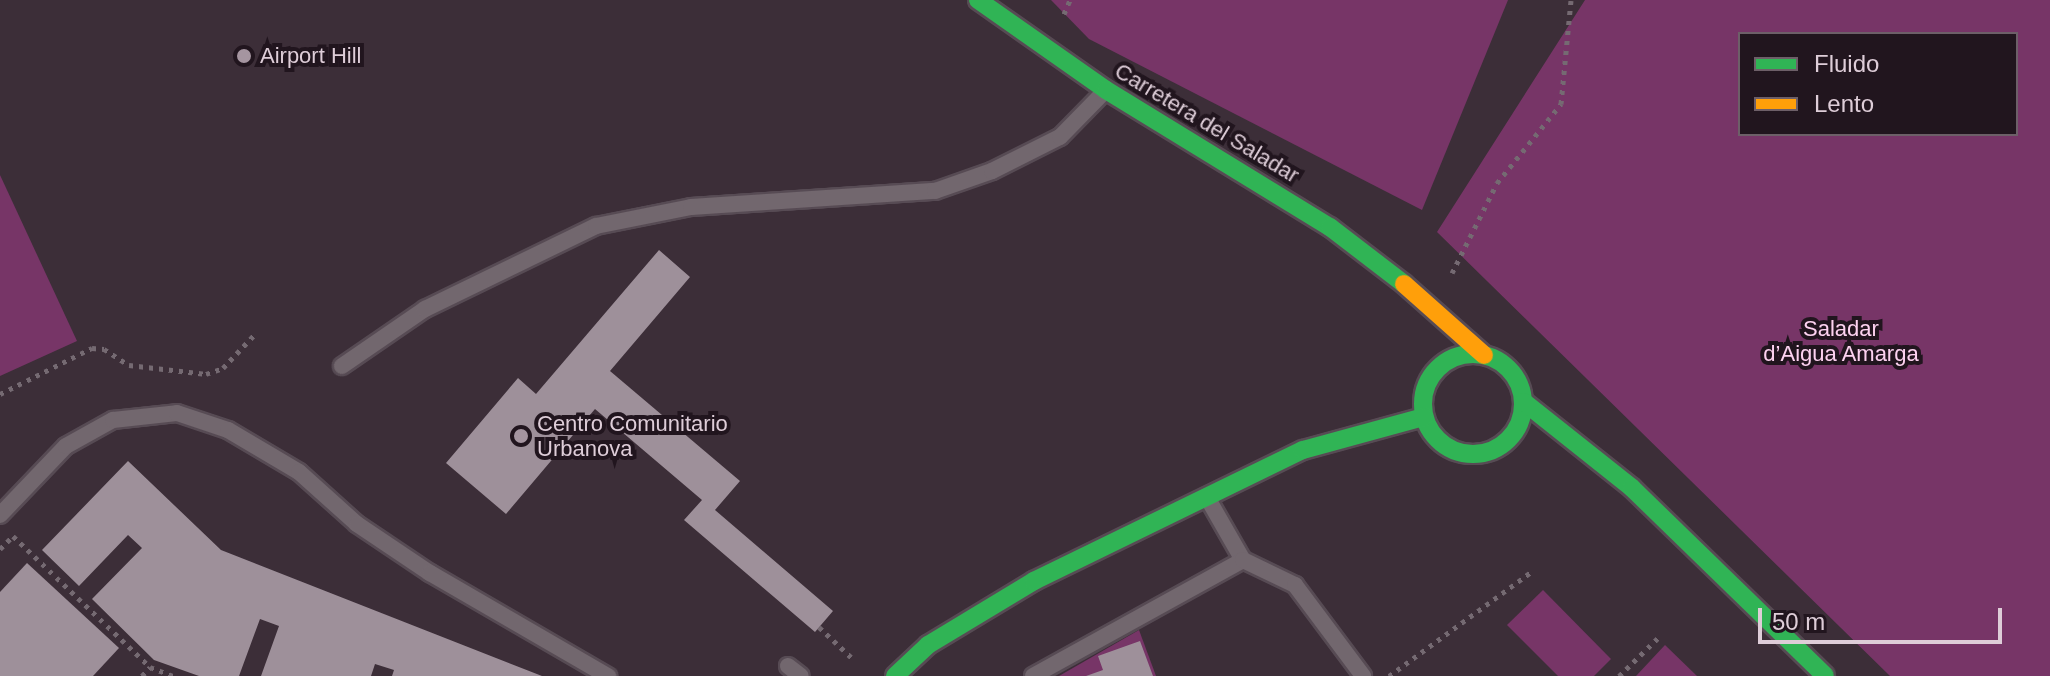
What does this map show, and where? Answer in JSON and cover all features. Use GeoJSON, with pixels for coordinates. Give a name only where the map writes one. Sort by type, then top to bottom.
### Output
{"type":"FeatureCollection","features":[{"type":"Feature","properties":{"kind":"street","name":"Carretera del Saladar"},"geometry":{"type":"LineString","coordinates":[[978,0],[1106,90],[1330,227],[1407,291],[1436,309],[1484,355]]}},
{"type":"Feature","properties":{"kind":"street","name":"Carretera del Saladar"},"geometry":{"type":"LineString","coordinates":[[1407,291],[1437,369]]}},
{"type":"Feature","properties":{"kind":"street"},"geometry":{"type":"LineString","coordinates":[[1525,447],[1503,445],[1473,455],[1456,452],[1442,444],[1424,417],[1425,392],[1437,369],[1451,359],[1484,355],[1512,372],[1524,402],[1590,459],[1632,488],[1825,676]]}},
{"type":"Feature","properties":{"kind":"street"},"geometry":{"type":"LineString","coordinates":[[1503,445],[1522,418],[1524,402]]}},
{"type":"Feature","properties":{"kind":"street"},"geometry":{"type":"LineString","coordinates":[[895,676],[928,645],[1034,581],[1207,496],[1303,450],[1424,417]]}},
{"type":"Feature","properties":{"kind":"street"},"geometry":{"type":"LineString","coordinates":[[1549,451],[1590,459]]}},
{"type":"Feature","properties":{"kind":"lane"},"geometry":{"type":"LineString","coordinates":[[342,366],[425,309],[596,226],[691,207],[935,191],[992,171],[1060,137],[1106,90]]}},
{"type":"Feature","properties":{"kind":"lane"},"geometry":{"type":"LineString","coordinates":[[0,515],[66,446],[113,420],[177,413],[228,430],[299,472],[357,524],[430,573],[608,676]]}},
{"type":"Feature","properties":{"kind":"lane"},"geometry":{"type":"LineString","coordinates":[[1207,496],[1243,560],[1295,585],[1363,676]]}},
{"type":"Feature","properties":{"kind":"lane"},"geometry":{"type":"LineString","coordinates":[[1033,676],[1243,560]]}},
{"type":"Feature","properties":{"kind":"path"},"geometry":{"type":"LineString","coordinates":[[1436,309],[1497,183],[1561,104],[1571,0]]}},
{"type":"Feature","properties":{"kind":"path"},"geometry":{"type":"LineString","coordinates":[[0,394],[92,348],[104,349],[129,365],[206,374],[223,368],[256,333]]}},
{"type":"Feature","properties":{"kind":"path"},"geometry":{"type":"LineString","coordinates":[[0,549],[13,536],[150,667],[173,676]]}},
{"type":"Feature","properties":{"kind":"path"},"geometry":{"type":"LineString","coordinates":[[1389,676],[1531,572]]}},
{"type":"Feature","properties":{"kind":"path"},"geometry":{"type":"LineString","coordinates":[[819,627],[851,657]]}},
{"type":"Feature","properties":{"kind":"path"},"geometry":{"type":"LineString","coordinates":[[1619,676],[1659,637]]}},
{"type":"Feature","properties":{"kind":"path"},"geometry":{"type":"LineString","coordinates":[[144,676],[150,667]]}},
{"type":"Feature","properties":{"kind":"green space"},"geometry":{"type":"Polygon","coordinates":[[[1051,0],[1508,0],[1422,210],[1089,39],[1051,0]]]}},
{"type":"Feature","properties":{"kind":"green space","name":"Saladar d’Aigua Amarga"},"geometry":{"type":"Polygon","coordinates":[[[1585,0],[2050,0],[2050,676],[1890,676],[1437,232],[1585,0]]]}},
{"type":"Feature","properties":{"kind":"green space"},"geometry":{"type":"Polygon","coordinates":[[[0,175],[77,341],[0,376],[0,175]]]}},
{"type":"Feature","properties":{"kind":"green space"},"geometry":{"type":"Polygon","coordinates":[[[1543,590],[1611,659],[1594,676],[1558,676],[1507,625],[1543,590]]]}},
{"type":"Feature","properties":{"kind":"green space"},"geometry":{"type":"Polygon","coordinates":[[[1139,630],[1156,676],[1059,676],[1139,630]]]}},
{"type":"Feature","properties":{"kind":"green space"},"geometry":{"type":"Polygon","coordinates":[[[1665,645],[1697,676],[1636,676],[1665,645]]]}},
{"type":"Feature","properties":{"kind":"building","name":"Centro Comunitario Urbanova"},"geometry":{"type":"Polygon","coordinates":[[[659,250],[690,277],[610,371],[740,481],[715,510],[833,611],[815,632],[684,520],[702,500],[595,409],[506,514],[446,463],[518,378],[536,394],[659,250]]]}},
{"type":"Feature","properties":{"kind":"building"},"geometry":{"type":"Polygon","coordinates":[[[128,461],[221,550],[542,676],[392,676],[394,670],[375,664],[371,676],[261,676],[279,626],[260,619],[239,676],[199,676],[154,660],[92,599],[142,548],[128,535],[79,586],[42,550],[128,461]]]}},
{"type":"Feature","properties":{"kind":"building"},"geometry":{"type":"Polygon","coordinates":[[[27,563],[119,648],[93,676],[0,676],[0,592],[27,563]]]}},
{"type":"Feature","properties":{"kind":"building"},"geometry":{"type":"Polygon","coordinates":[[[1140,641],[1153,676],[1086,676],[1103,670],[1098,656],[1140,641]]]}},
{"type":"Feature","properties":{"kind":"traffic: fast"},"geometry":{"type":"LineString","coordinates":[[978,0],[1106,90],[1330,227],[1404,284]]}},
{"type":"Feature","properties":{"kind":"traffic: fast"},"geometry":{"type":"LineString","coordinates":[[1473,354],[1501,362],[1515,376],[1523,404],[1515,432],[1501,446],[1473,454],[1445,446],[1431,432],[1423,404],[1431,376],[1445,362],[1473,354]]}},
{"type":"Feature","properties":{"kind":"traffic: fast"},"geometry":{"type":"LineString","coordinates":[[1524,402],[1632,488],[1825,676]]}},
{"type":"Feature","properties":{"kind":"traffic: fast"},"geometry":{"type":"LineString","coordinates":[[895,676],[928,645],[1034,581],[1303,450],[1424,417]]}},
{"type":"Feature","properties":{"kind":"traffic: slow"},"geometry":{"type":"LineString","coordinates":[[1404,284],[1484,355]]}},
{"type":"Feature","properties":{"kind":"place","name":"Airport Hill"},"geometry":{"type":"Point","coordinates":[244,56]}},
{"type":"Feature","properties":{"kind":"place","name":"Centro Comunitario Urbanova"},"geometry":{"type":"Point","coordinates":[521,436]}}]}
